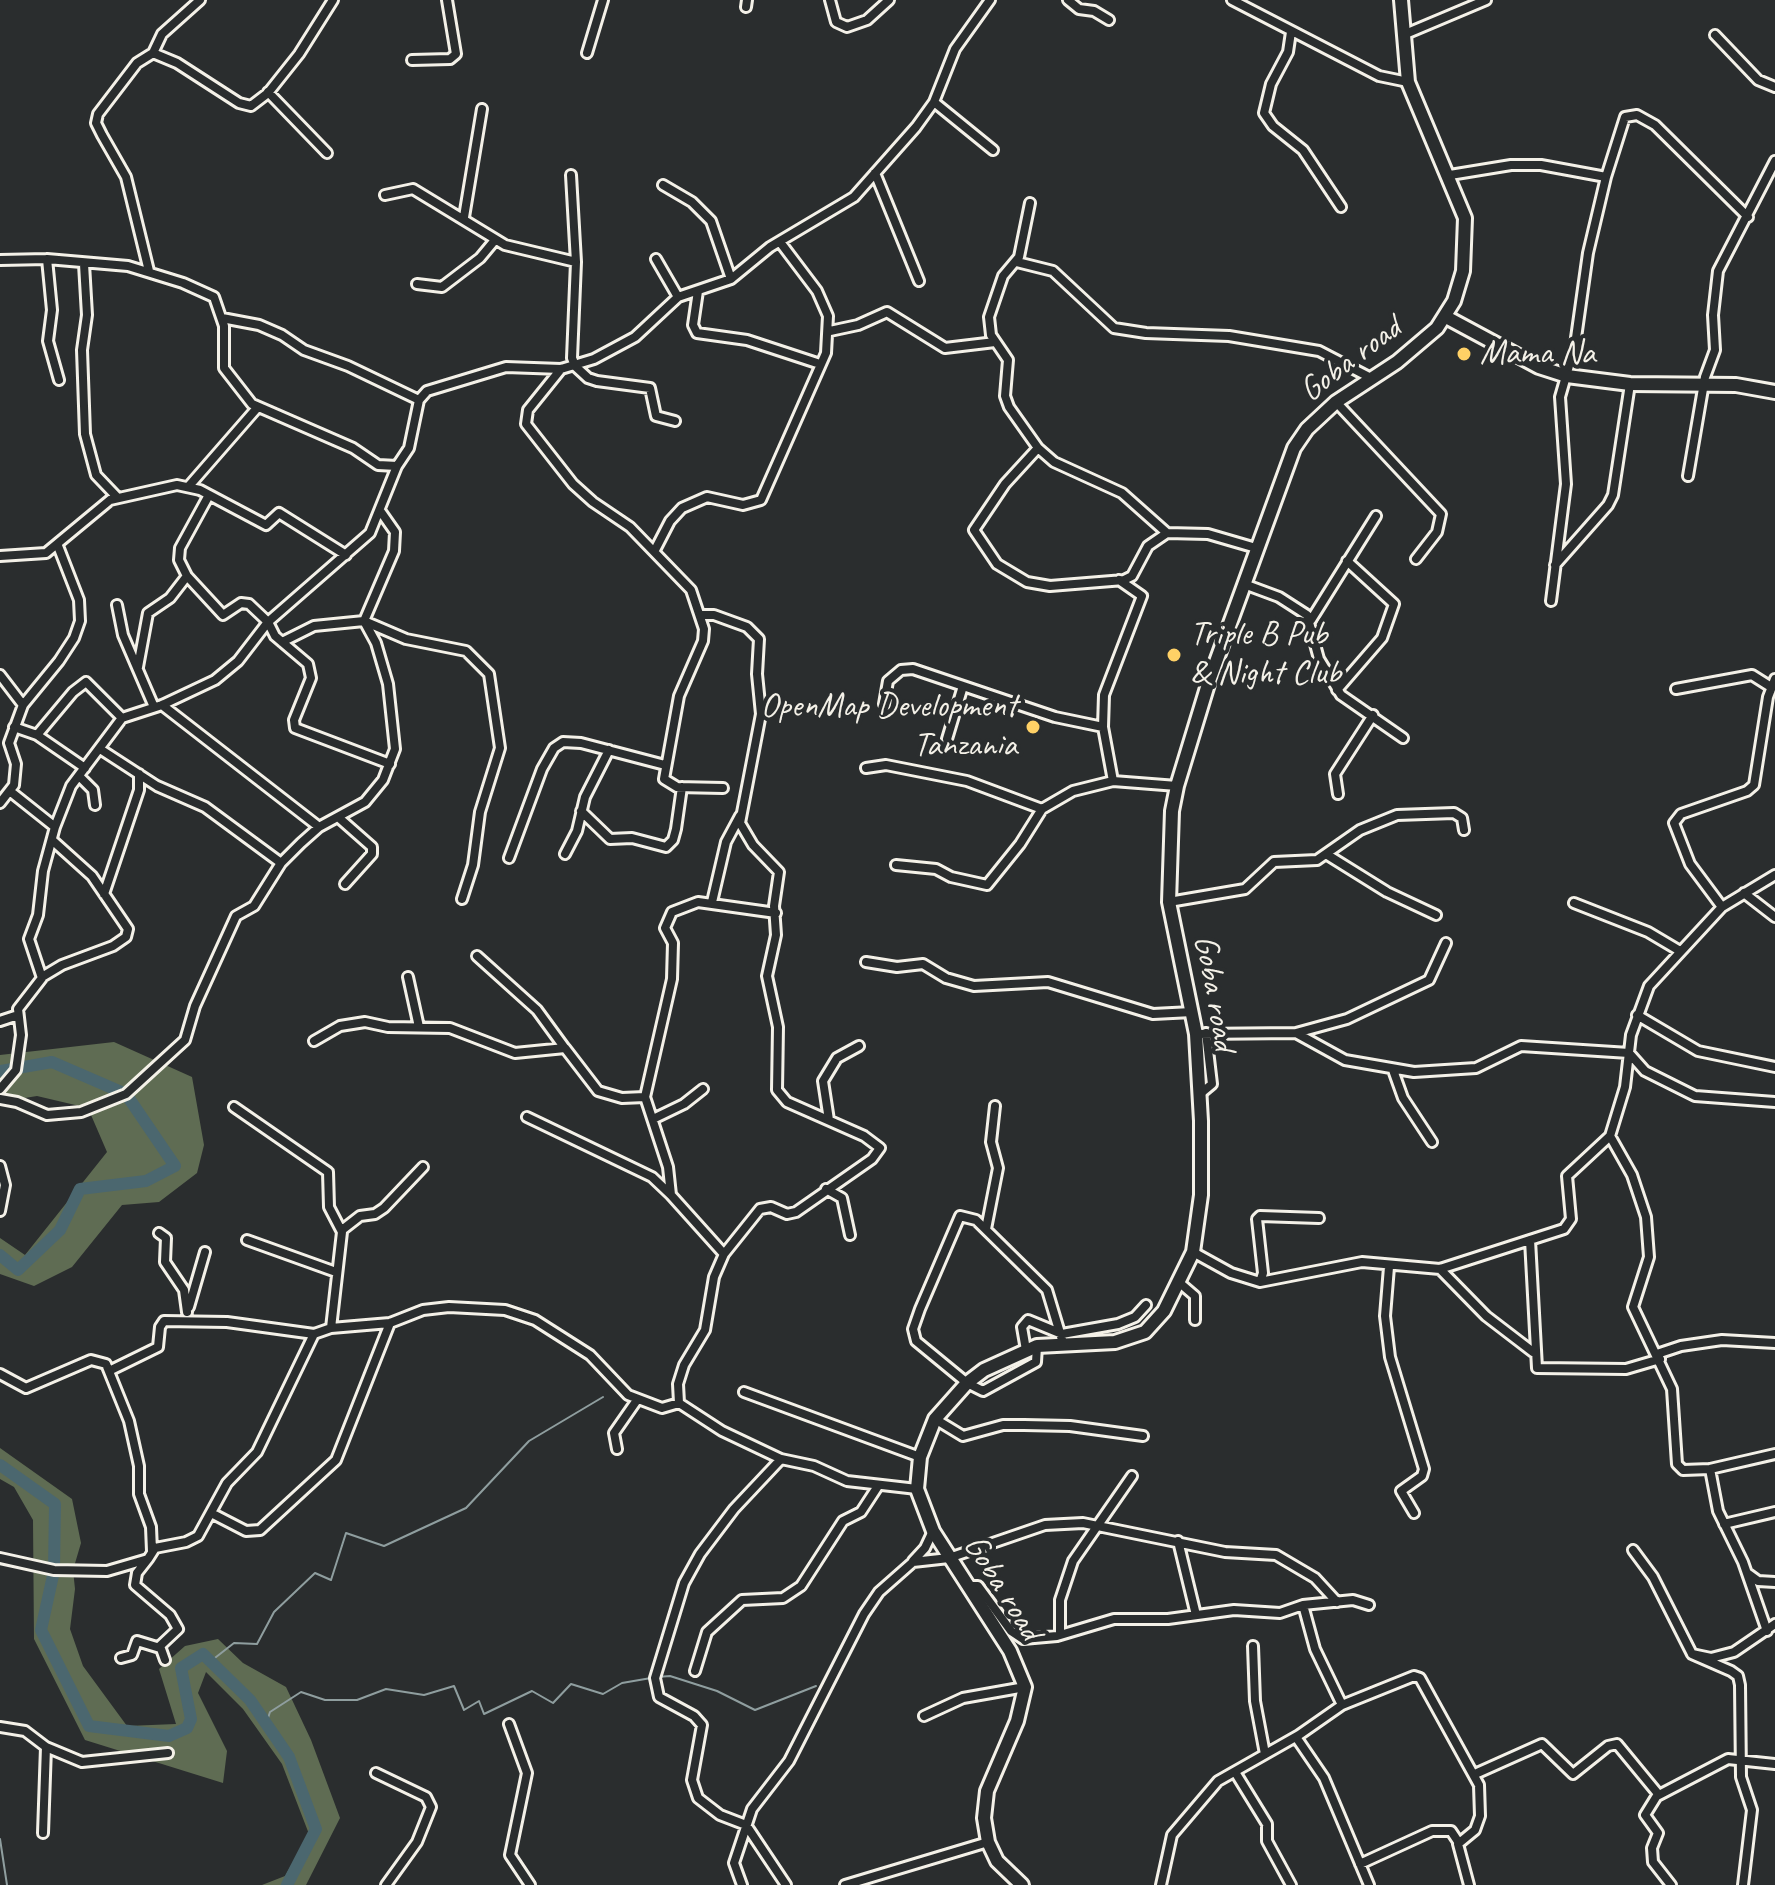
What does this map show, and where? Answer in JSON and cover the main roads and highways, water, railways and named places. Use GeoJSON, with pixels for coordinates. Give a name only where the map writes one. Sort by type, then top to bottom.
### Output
{"type":"FeatureCollection","features":[{"type":"Feature","properties":{"kind":"waterway"},"geometry":{"type":"LineString","coordinates":[[0,1071],[52,1062],[126,1094],[175,1166],[146,1181],[80,1189],[60,1230],[18,1270],[0,1255]]}},
{"type":"Feature","properties":{"kind":"waterway"},"geometry":{"type":"LineString","coordinates":[[211,1661],[234,1643],[257,1644],[274,1612],[315,1573],[331,1580],[346,1533],[384,1546],[466,1508],[529,1441],[603,1397]]}},
{"type":"Feature","properties":{"kind":"waterway"},"geometry":{"type":"LineString","coordinates":[[0,1465],[55,1504],[54,1571],[41,1630],[89,1726],[169,1736],[187,1728],[191,1719],[181,1668],[203,1654],[250,1700],[289,1757],[316,1829],[287,1885]]}},
{"type":"Feature","properties":{"kind":"waterway"},"geometry":{"type":"LineString","coordinates":[[657,1677],[670,1676],[717,1691],[755,1710],[816,1686]]}},
{"type":"Feature","properties":{"kind":"waterway"},"geometry":{"type":"LineString","coordinates":[[266,1724],[270,1712],[301,1692],[325,1700],[357,1700],[386,1689],[424,1695],[454,1686],[464,1710],[479,1701],[484,1714],[532,1691],[553,1703],[571,1684],[603,1694],[622,1683],[651,1678]]}},
{"type":"Feature","properties":{"kind":"waterway"},"geometry":{"type":"LineString","coordinates":[[0,1839],[7,1885]]}},
{"type":"Feature","properties":{"kind":"place","name":"Mama Na"},"geometry":{"type":"Point","coordinates":[1464,354]}},
{"type":"Feature","properties":{"kind":"place","name":"Triple B Pub & Night Club"},"geometry":{"type":"Point","coordinates":[1174,655]}},
{"type":"Feature","properties":{"kind":"place","name":"OpenMap Development Tanzania"},"geometry":{"type":"Point","coordinates":[1033,727]}}]}
